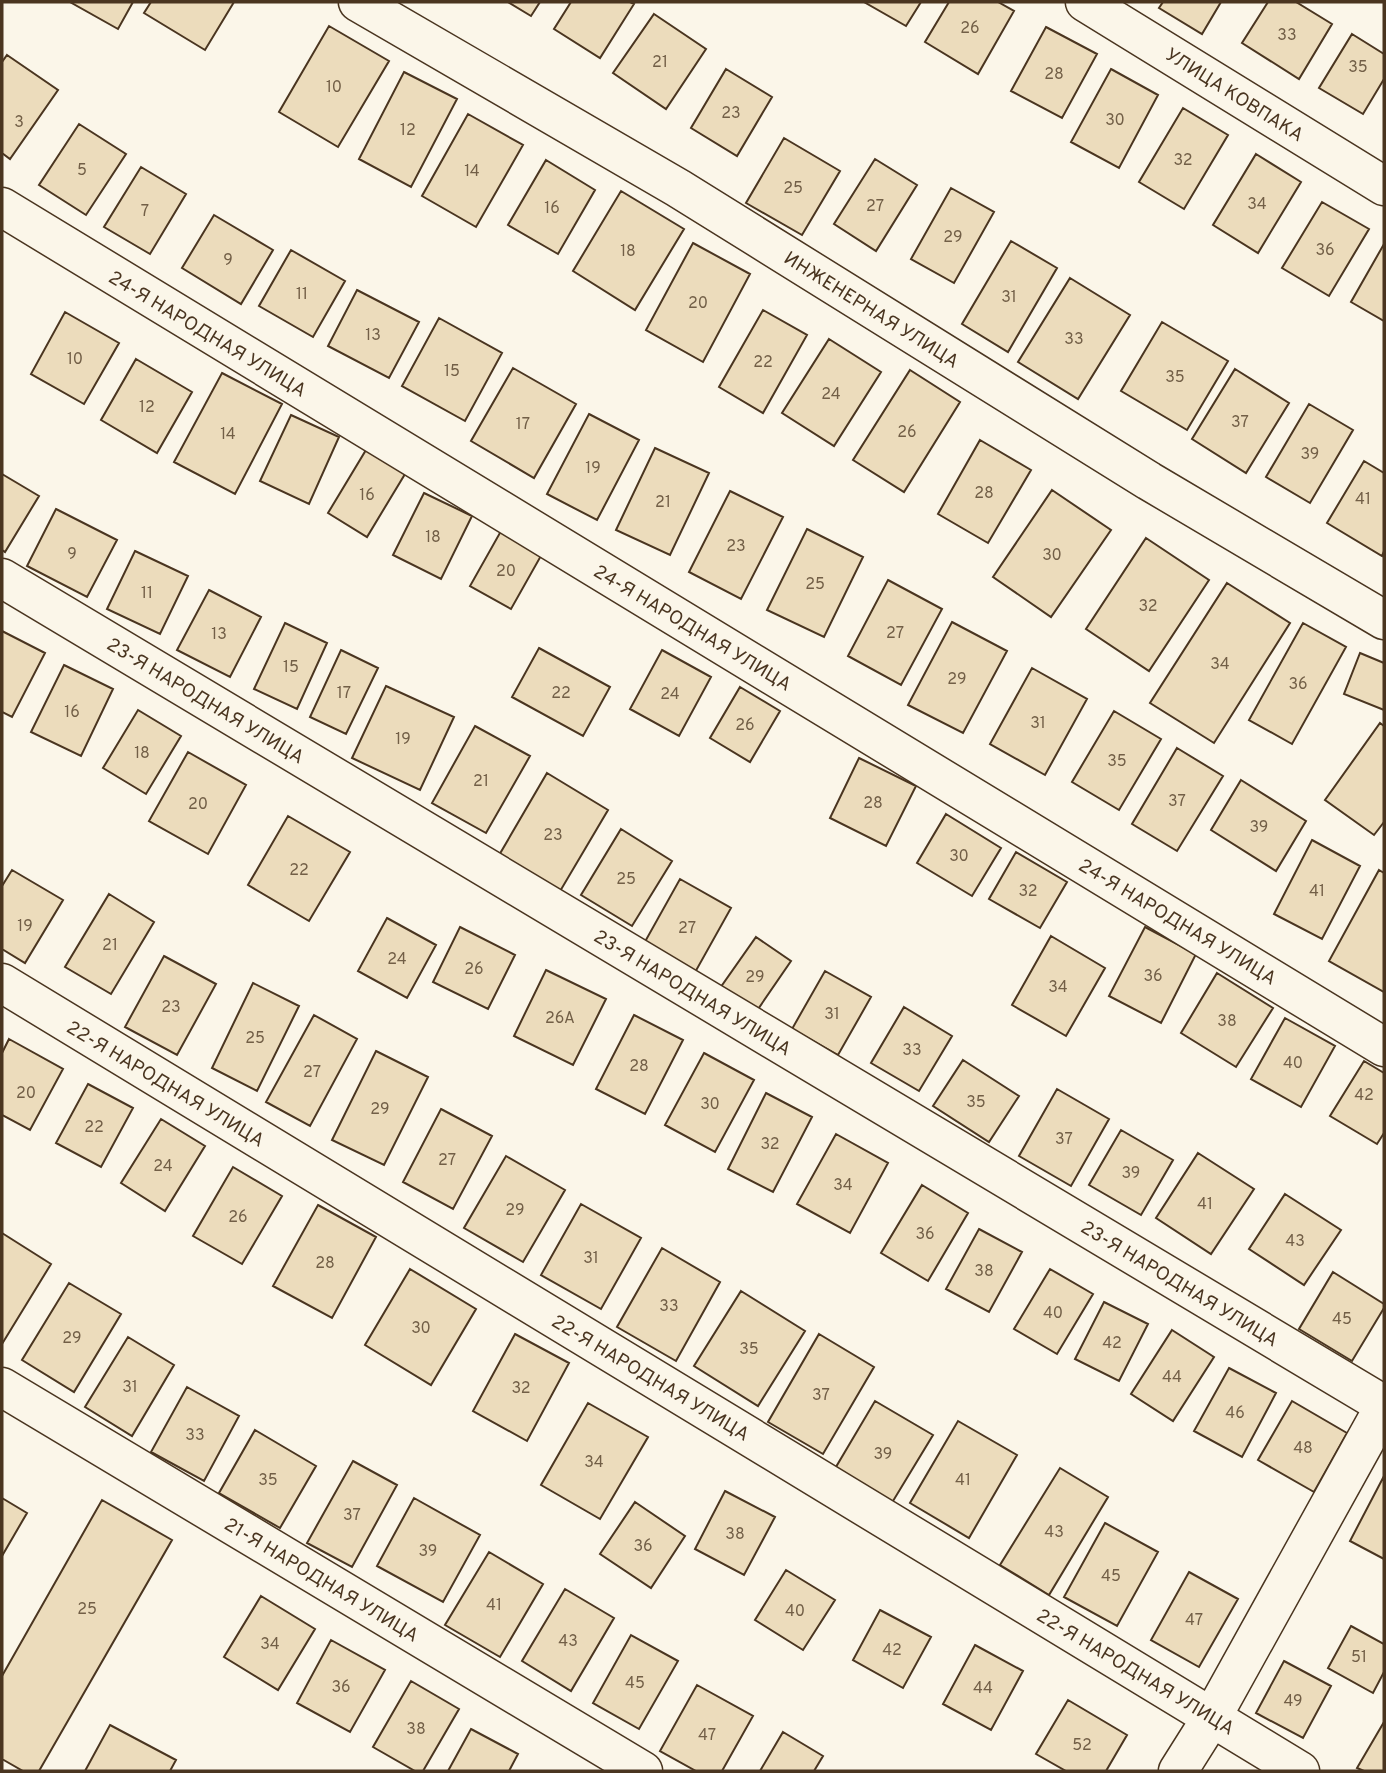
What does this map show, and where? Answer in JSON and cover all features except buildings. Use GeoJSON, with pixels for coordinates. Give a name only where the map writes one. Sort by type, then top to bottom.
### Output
{"type":"FeatureCollection","features":[{"type":"Feature","properties":{"kind":"street","name":"ИНЖЕНЕРНАЯ УЛИЦА"},"geometry":{"type":"LineString","coordinates":[[358,2],[678,188],[1149,481],[1384,620]]}},
{"type":"Feature","properties":{"kind":"street","name":"УЛИЦА КОВПАКА"},"geometry":{"type":"LineString","coordinates":[[1085,2],[1384,186]]}},
{"type":"Feature","properties":{"kind":"street","name":"24-Я НАРОДНАЯ УЛИЦА"},"geometry":{"type":"LineString","coordinates":[[2,207],[1384,1047]]}},
{"type":"Feature","properties":{"kind":"street","name":"23-Я НАРОДНАЯ УЛИЦА"},"geometry":{"type":"LineString","coordinates":[[2,578],[1384,1406]]}},
{"type":"Feature","properties":{"kind":"street","name":"22-Я НАРОДНАЯ УЛИЦА"},"geometry":{"type":"LineString","coordinates":[[2,983],[1300,1771]]}},
{"type":"Feature","properties":{"kind":"street","name":"21-Я НАРОДНАЯ УЛИЦА"},"geometry":{"type":"LineString","coordinates":[[2,1387],[643,1771]]}},
{"type":"Feature","properties":{"kind":"street"},"geometry":{"type":"LineString","coordinates":[[1178,1771],[1212,1717],[1384,1406]]}}]}
